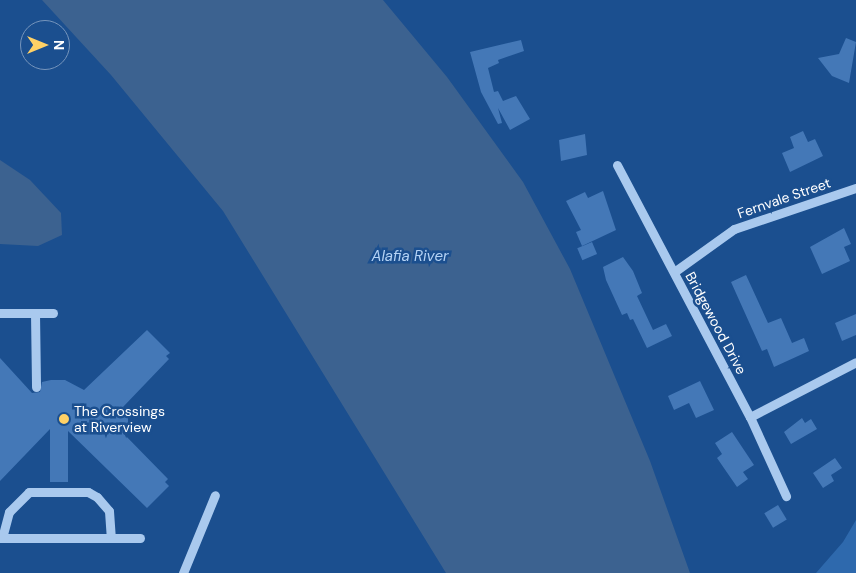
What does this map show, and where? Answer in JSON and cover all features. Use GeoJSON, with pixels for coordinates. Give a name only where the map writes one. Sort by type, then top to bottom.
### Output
{"type":"FeatureCollection","features":[{"type":"Feature","properties":{"kind":"street","name":"Bridgewood Drive"},"geometry":{"type":"LineString","coordinates":[[617,165],[750,417],[786,496]]}},
{"type":"Feature","properties":{"kind":"street","name":"Fernvale Street"},"geometry":{"type":"LineString","coordinates":[[674,272],[734,229],[856,188]]}},
{"type":"Feature","properties":{"kind":"street"},"geometry":{"type":"LineString","coordinates":[[0,314],[53,312]]}},
{"type":"Feature","properties":{"kind":"street"},"geometry":{"type":"LineString","coordinates":[[35,313],[36,387]]}},
{"type":"Feature","properties":{"kind":"street"},"geometry":{"type":"LineString","coordinates":[[750,417],[856,362]]}},
{"type":"Feature","properties":{"kind":"street"},"geometry":{"type":"LineString","coordinates":[[111,538],[109,511],[97,497],[88,492],[29,492],[9,512],[1,538],[111,538],[140,538]]}},
{"type":"Feature","properties":{"kind":"street"},"geometry":{"type":"LineString","coordinates":[[184,573],[215,495]]}},
{"type":"Feature","properties":{"kind":"shaded area"},"geometry":{"type":"Polygon","coordinates":[[[856,520],[856,573],[816,573],[843,542],[856,520]]]}},
{"type":"Feature","properties":{"kind":"water","name":"Alafia River"},"geometry":{"type":"Polygon","coordinates":[[[42,0],[383,0],[447,77],[523,182],[570,269],[650,461],[690,573],[446,573],[223,211],[111,75],[70,30],[70,20],[60,20],[42,0]]]}},
{"type":"Feature","properties":{"kind":"water"},"geometry":{"type":"Polygon","coordinates":[[[0,160],[30,180],[61,213],[62,235],[38,246],[0,244],[0,160]]]}},
{"type":"Feature","properties":{"kind":"building"},"geometry":{"type":"Polygon","coordinates":[[[846,38],[856,42],[849,83],[832,76],[818,58],[839,54],[846,38]]]}},
{"type":"Feature","properties":{"kind":"building"},"geometry":{"type":"Polygon","coordinates":[[[521,40],[524,51],[498,60],[499,63],[488,68],[494,92],[498,91],[503,101],[516,96],[530,119],[510,130],[498,108],[502,123],[498,124],[481,92],[470,52],[521,40]]]}},
{"type":"Feature","properties":{"kind":"building"},"geometry":{"type":"Polygon","coordinates":[[[803,131],[808,142],[815,139],[823,156],[790,172],[782,153],[794,148],[790,137],[803,131]]]}},
{"type":"Feature","properties":{"kind":"building"},"geometry":{"type":"Polygon","coordinates":[[[585,134],[587,155],[561,161],[559,140],[585,134]]]}},
{"type":"Feature","properties":{"kind":"building"},"geometry":{"type":"Polygon","coordinates":[[[603,191],[616,230],[582,246],[576,232],[581,230],[566,201],[585,192],[588,198],[603,191]]]}},
{"type":"Feature","properties":{"kind":"building"},"geometry":{"type":"Polygon","coordinates":[[[844,228],[851,244],[844,247],[850,261],[822,274],[810,247],[844,228]]]}},
{"type":"Feature","properties":{"kind":"building"},"geometry":{"type":"Polygon","coordinates":[[[592,242],[597,254],[582,260],[577,248],[592,242]]]}},
{"type":"Feature","properties":{"kind":"building"},"geometry":{"type":"Polygon","coordinates":[[[623,257],[633,271],[642,293],[637,296],[653,330],[666,324],[672,336],[647,348],[633,319],[630,320],[627,313],[622,315],[606,280],[603,267],[623,257]]]}},
{"type":"Feature","properties":{"kind":"building"},"geometry":{"type":"Polygon","coordinates":[[[746,275],[768,323],[781,318],[792,343],[804,338],[809,351],[774,367],[767,349],[762,351],[731,282],[746,275]]]}},
{"type":"Feature","properties":{"kind":"building"},"geometry":{"type":"Polygon","coordinates":[[[856,314],[856,335],[842,341],[835,323],[856,314]]]}},
{"type":"Feature","properties":{"kind":"building","name":"The Crossings at Riverview"},"geometry":{"type":"Polygon","coordinates":[[[147,330],[170,353],[166,356],[169,359],[123,407],[128,412],[128,427],[122,432],[168,479],[165,482],[169,486],[147,508],[68,431],[68,482],[50,482],[50,429],[0,481],[0,358],[32,393],[40,392],[42,382],[51,380],[65,380],[84,390],[147,330]]]}},
{"type":"Feature","properties":{"kind":"building"},"geometry":{"type":"Polygon","coordinates":[[[700,381],[714,410],[696,418],[689,403],[674,410],[668,396],[700,381]]]}},
{"type":"Feature","properties":{"kind":"building"},"geometry":{"type":"Polygon","coordinates":[[[802,418],[805,423],[811,419],[817,429],[791,444],[784,432],[802,418]]]}},
{"type":"Feature","properties":{"kind":"building"},"geometry":{"type":"Polygon","coordinates":[[[732,432],[754,465],[743,472],[748,479],[737,487],[717,458],[722,454],[715,443],[732,432]]]}},
{"type":"Feature","properties":{"kind":"building"},"geometry":{"type":"Polygon","coordinates":[[[835,458],[842,468],[831,475],[834,481],[823,488],[813,473],[835,458]]]}},
{"type":"Feature","properties":{"kind":"building"},"geometry":{"type":"Polygon","coordinates":[[[778,505],[787,520],[773,528],[764,513],[778,505]]]}},
{"type":"Feature","properties":{"kind":"place","name":"The Crossings at Riverview"},"geometry":{"type":"Point","coordinates":[64,419]}}]}
